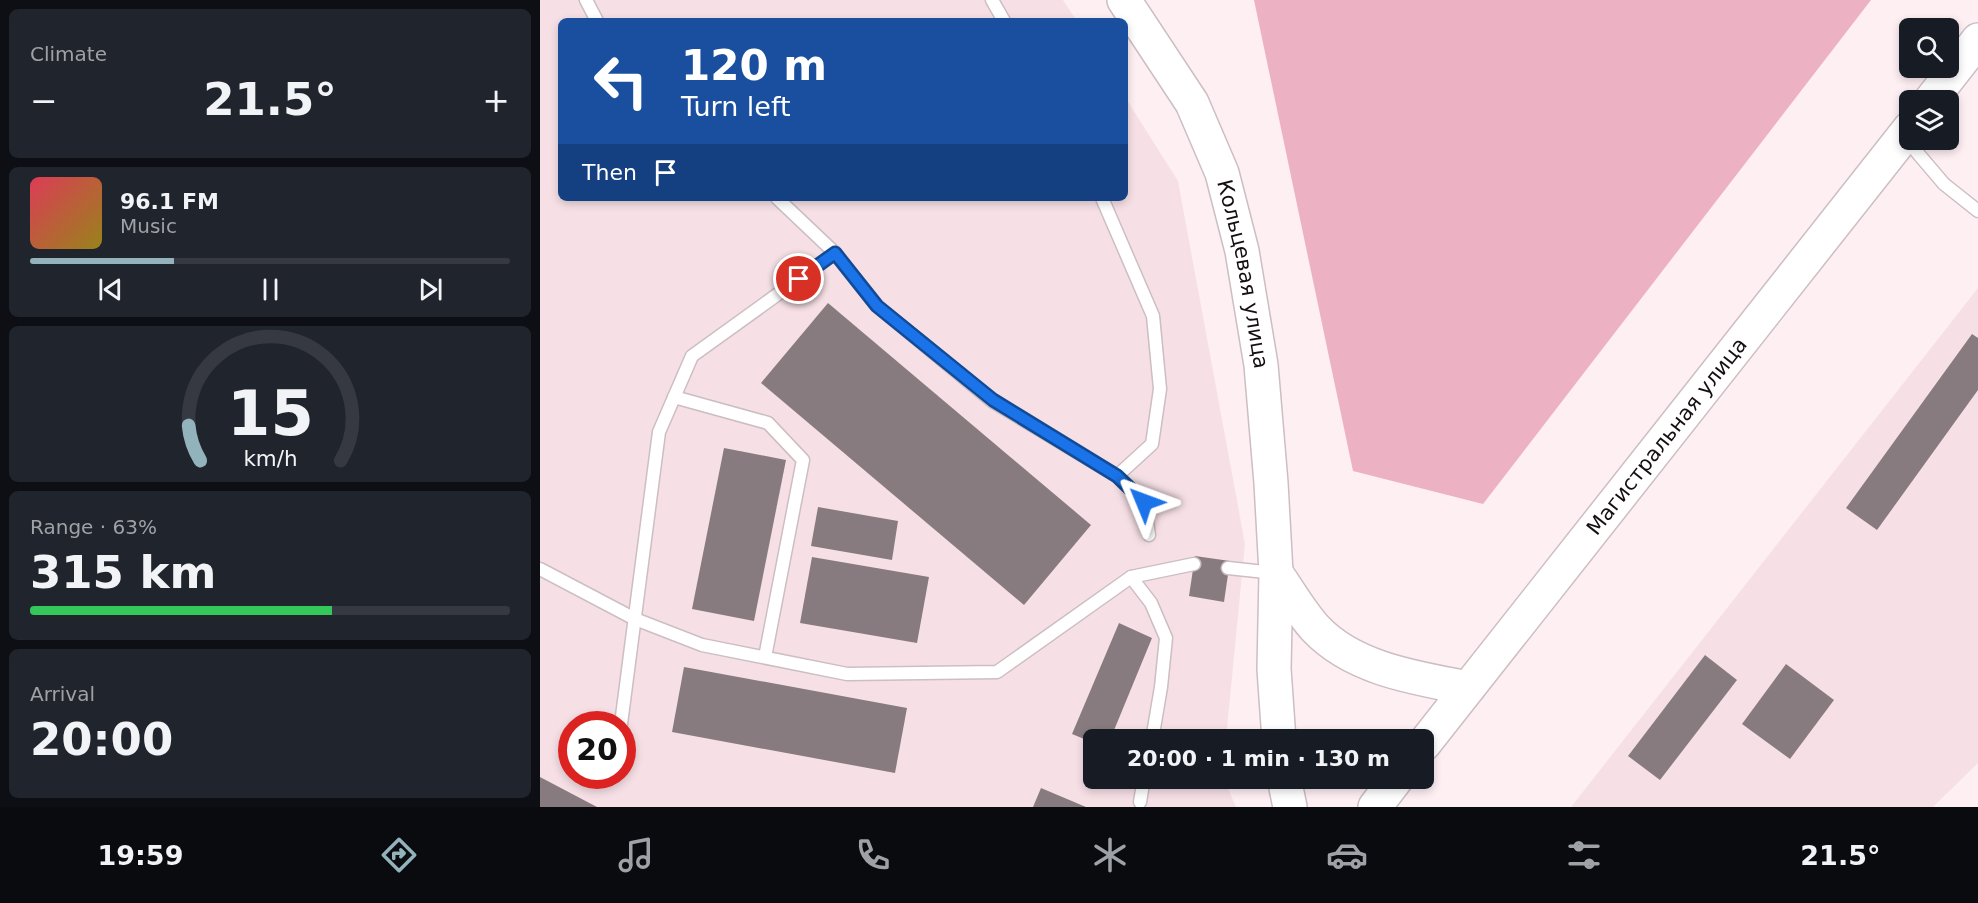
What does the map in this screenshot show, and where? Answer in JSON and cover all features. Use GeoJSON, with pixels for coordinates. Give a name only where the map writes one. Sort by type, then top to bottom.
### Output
{"type":"FeatureCollection","features":[{"type":"Feature","properties":{"kind":"street","name":"Кольцевая улица"},"geometry":{"type":"LineString","coordinates":[[1124,0],[1192,103],[1225,184],[1242,251],[1261,365],[1271,483],[1276,573],[1274,669],[1278,729]]}},
{"type":"Feature","properties":{"kind":"street"},"geometry":{"type":"LineString","coordinates":[[1939,90],[1978,40]]}},
{"type":"Feature","properties":{"kind":"street","name":"Магистральная улица"},"geometry":{"type":"LineString","coordinates":[[1434,731],[1899,141]]}},
{"type":"Feature","properties":{"kind":"street"},"geometry":{"type":"LineString","coordinates":[[1276,573],[1316,629],[1348,654],[1383,668],[1425,680],[1468,688]]}},
{"type":"Feature","properties":{"kind":"street"},"geometry":{"type":"LineString","coordinates":[[1286,789],[1290,807]]}},
{"type":"Feature","properties":{"kind":"street"},"geometry":{"type":"LineString","coordinates":[[1375,807],[1389,789]]}},
{"type":"Feature","properties":{"kind":"lane"},"geometry":{"type":"LineString","coordinates":[[586,0],[595,18]]}},
{"type":"Feature","properties":{"kind":"lane"},"geometry":{"type":"LineString","coordinates":[[992,0],[1002,18]]}},
{"type":"Feature","properties":{"kind":"lane"},"geometry":{"type":"LineString","coordinates":[[1919,150],[1944,184],[1978,211]]}},
{"type":"Feature","properties":{"kind":"lane"},"geometry":{"type":"LineString","coordinates":[[780,201],[835,253],[877,306],[993,400],[1117,476],[1144,502],[1149,535]]}},
{"type":"Feature","properties":{"kind":"lane"},"geometry":{"type":"LineString","coordinates":[[1103,201],[1153,316],[1160,389],[1152,444],[1117,476]]}},
{"type":"Feature","properties":{"kind":"lane"},"geometry":{"type":"LineString","coordinates":[[623,711],[659,432],[692,356],[835,253]]}},
{"type":"Feature","properties":{"kind":"lane"},"geometry":{"type":"LineString","coordinates":[[674,397],[768,423],[803,459],[765,657]]}},
{"type":"Feature","properties":{"kind":"lane"},"geometry":{"type":"LineString","coordinates":[[540,569],[635,619],[702,645],[848,674],[997,672],[1131,577],[1194,564]]}},
{"type":"Feature","properties":{"kind":"lane"},"geometry":{"type":"LineString","coordinates":[[1228,568],[1276,573]]}},
{"type":"Feature","properties":{"kind":"lane"},"geometry":{"type":"LineString","coordinates":[[1131,577],[1151,603],[1166,638],[1154,729]]}},
{"type":"Feature","properties":{"kind":"lane"},"geometry":{"type":"LineString","coordinates":[[1140,802],[1142,789]]}},
{"type":"Feature","properties":{"kind":"shaded area"},"geometry":{"type":"Polygon","coordinates":[[[540,0],[1063,0],[1075,18],[558,18],[558,201],[1128,201],[1128,102],[1178,181],[1245,544],[1227,729],[1083,729],[1083,789],[1228,789],[1236,807],[540,807],[540,0]]]}},
{"type":"Feature","properties":{"kind":"shaded area"},"geometry":{"type":"Polygon","coordinates":[[[1254,0],[1871,0],[1483,504],[1353,471],[1254,0]]]}},
{"type":"Feature","properties":{"kind":"shaded area"},"geometry":{"type":"Polygon","coordinates":[[[1978,288],[1978,763],[1933,807],[1571,807],[1978,288]]]}},
{"type":"Feature","properties":{"kind":"building"},"geometry":{"type":"Polygon","coordinates":[[[828,303],[1091,525],[1024,605],[761,383],[828,303]]]}},
{"type":"Feature","properties":{"kind":"building"},"geometry":{"type":"Polygon","coordinates":[[[1972,334],[1978,338],[1978,390],[1877,530],[1846,508],[1972,334]]]}},
{"type":"Feature","properties":{"kind":"building"},"geometry":{"type":"Polygon","coordinates":[[[724,448],[786,460],[754,621],[692,609],[724,448]]]}},
{"type":"Feature","properties":{"kind":"building"},"geometry":{"type":"Polygon","coordinates":[[[818,507],[898,521],[892,560],[811,546],[818,507]]]}},
{"type":"Feature","properties":{"kind":"building"},"geometry":{"type":"Polygon","coordinates":[[[1195,556],[1230,561],[1224,602],[1189,596],[1195,556]]]}},
{"type":"Feature","properties":{"kind":"building"},"geometry":{"type":"Polygon","coordinates":[[[812,557],[929,577],[917,643],[800,623],[812,557]]]}},
{"type":"Feature","properties":{"kind":"building"},"geometry":{"type":"Polygon","coordinates":[[[1119,623],[1152,638],[1115,729],[1083,729],[1083,738],[1072,734],[1119,623]]]}},
{"type":"Feature","properties":{"kind":"building"},"geometry":{"type":"Polygon","coordinates":[[[1705,655],[1737,680],[1660,780],[1628,756],[1705,655]]]}},
{"type":"Feature","properties":{"kind":"building"},"geometry":{"type":"Polygon","coordinates":[[[1786,664],[1834,700],[1790,759],[1742,724],[1786,664]]]}},
{"type":"Feature","properties":{"kind":"building"},"geometry":{"type":"Polygon","coordinates":[[[684,667],[907,708],[895,773],[672,732],[684,667]]]}},
{"type":"Feature","properties":{"kind":"building"},"geometry":{"type":"Polygon","coordinates":[[[540,777],[558,786],[558,789],[563,789],[597,807],[540,807],[540,777]]]}},
{"type":"Feature","properties":{"kind":"building"},"geometry":{"type":"Polygon","coordinates":[[[1041,788],[1086,807],[1033,807],[1041,788]]]}},
{"type":"Feature","properties":{"kind":"route"},"geometry":{"type":"LineString","coordinates":[[799,279],[835,253],[877,306],[993,400],[1117,476],[1144,502]]}}]}
